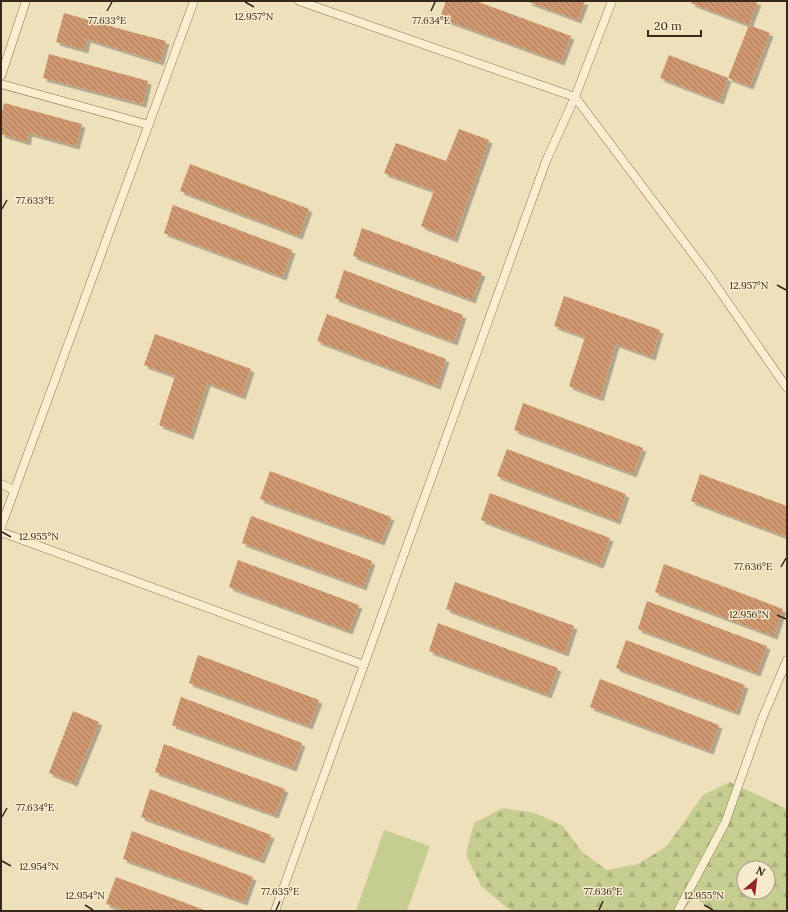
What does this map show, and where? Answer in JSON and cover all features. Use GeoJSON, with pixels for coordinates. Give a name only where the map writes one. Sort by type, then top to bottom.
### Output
{"type":"FeatureCollection","features":[{"type":"Feature","properties":{"kind":"lane"},"geometry":{"type":"LineString","coordinates":[[1,76],[26,1]]}},
{"type":"Feature","properties":{"kind":"lane"},"geometry":{"type":"LineString","coordinates":[[1,527],[194,1]]}},
{"type":"Feature","properties":{"kind":"lane"},"geometry":{"type":"LineString","coordinates":[[299,1],[575,97],[708,274],[787,388]]}},
{"type":"Feature","properties":{"kind":"lane"},"geometry":{"type":"LineString","coordinates":[[275,911],[546,161],[575,97],[612,1]]}},
{"type":"Feature","properties":{"kind":"lane"},"geometry":{"type":"LineString","coordinates":[[1,84],[149,125]]}},
{"type":"Feature","properties":{"kind":"lane"},"geometry":{"type":"LineString","coordinates":[[1,484],[14,490]]}},
{"type":"Feature","properties":{"kind":"lane"},"geometry":{"type":"LineString","coordinates":[[1,532],[364,665]]}},
{"type":"Feature","properties":{"kind":"lane"},"geometry":{"type":"LineString","coordinates":[[678,911],[725,823],[762,719],[787,660]]}},
{"type":"Feature","properties":{"kind":"green space"},"geometry":{"type":"Polygon","coordinates":[[[730,782],[783,807],[787,810],[787,911],[713,911],[694,897],[682,911],[513,911],[507,908],[481,886],[466,855],[474,823],[503,808],[535,813],[563,826],[582,852],[607,870],[638,864],[667,846],[703,795],[730,782]]]}},
{"type":"Feature","properties":{"kind":"green space"},"geometry":{"type":"Polygon","coordinates":[[[384,830],[430,846],[407,911],[356,911],[384,830]]]}},
{"type":"Feature","properties":{"kind":"building"},"geometry":{"type":"Polygon","coordinates":[[[446,1],[476,1],[571,36],[561,62],[440,18],[446,1]]]}},
{"type":"Feature","properties":{"kind":"building"},"geometry":{"type":"Polygon","coordinates":[[[526,1],[585,1],[578,20],[526,1]]]}},
{"type":"Feature","properties":{"kind":"building"},"geometry":{"type":"Polygon","coordinates":[[[692,1],[758,1],[749,25],[691,3],[692,1]]]}},
{"type":"Feature","properties":{"kind":"building"},"geometry":{"type":"Polygon","coordinates":[[[64,13],[166,41],[160,62],[87,39],[85,50],[56,42],[64,13]]]}},
{"type":"Feature","properties":{"kind":"building"},"geometry":{"type":"Polygon","coordinates":[[[749,25],[770,33],[750,86],[728,78],[749,25]]]}},
{"type":"Feature","properties":{"kind":"building"},"geometry":{"type":"Polygon","coordinates":[[[49,54],[148,81],[143,104],[43,78],[49,54]]]}},
{"type":"Feature","properties":{"kind":"building"},"geometry":{"type":"Polygon","coordinates":[[[669,55],[728,78],[720,101],[660,78],[669,55]]]}},
{"type":"Feature","properties":{"kind":"building"},"geometry":{"type":"Polygon","coordinates":[[[4,103],[82,124],[76,146],[29,133],[27,142],[1,134],[1,117],[4,103]]]}},
{"type":"Feature","properties":{"kind":"building"},"geometry":{"type":"Polygon","coordinates":[[[459,129],[489,140],[454,239],[421,226],[434,191],[384,173],[396,143],[446,161],[459,129]]]}},
{"type":"Feature","properties":{"kind":"building"},"geometry":{"type":"Polygon","coordinates":[[[190,164],[309,209],[299,236],[180,191],[190,164]]]}},
{"type":"Feature","properties":{"kind":"building"},"geometry":{"type":"Polygon","coordinates":[[[173,205],[292,250],[283,277],[164,233],[173,205]]]}},
{"type":"Feature","properties":{"kind":"building"},"geometry":{"type":"Polygon","coordinates":[[[362,228],[482,273],[472,300],[353,256],[362,228]]]}},
{"type":"Feature","properties":{"kind":"building"},"geometry":{"type":"Polygon","coordinates":[[[344,270],[463,315],[454,342],[335,298],[344,270]]]}},
{"type":"Feature","properties":{"kind":"building"},"geometry":{"type":"Polygon","coordinates":[[[564,296],[660,330],[652,357],[616,344],[600,398],[569,386],[585,337],[554,326],[564,296]]]}},
{"type":"Feature","properties":{"kind":"building"},"geometry":{"type":"Polygon","coordinates":[[[327,314],[446,359],[437,386],[317,341],[327,314]]]}},
{"type":"Feature","properties":{"kind":"building"},"geometry":{"type":"Polygon","coordinates":[[[155,334],[251,369],[242,396],[207,383],[190,436],[159,425],[175,376],[144,365],[155,334]]]}},
{"type":"Feature","properties":{"kind":"building"},"geometry":{"type":"Polygon","coordinates":[[[523,403],[643,448],[633,474],[514,430],[523,403]]]}},
{"type":"Feature","properties":{"kind":"building"},"geometry":{"type":"Polygon","coordinates":[[[507,449],[626,494],[617,521],[497,476],[507,449]]]}},
{"type":"Feature","properties":{"kind":"building"},"geometry":{"type":"Polygon","coordinates":[[[270,471],[391,517],[381,542],[260,499],[270,471]]]}},
{"type":"Feature","properties":{"kind":"building"},"geometry":{"type":"Polygon","coordinates":[[[700,474],[787,506],[787,537],[691,501],[700,474]]]}},
{"type":"Feature","properties":{"kind":"building"},"geometry":{"type":"Polygon","coordinates":[[[490,493],[610,538],[600,565],[481,520],[490,493]]]}},
{"type":"Feature","properties":{"kind":"building"},"geometry":{"type":"Polygon","coordinates":[[[251,516],[372,561],[363,587],[242,543],[251,516]]]}},
{"type":"Feature","properties":{"kind":"building"},"geometry":{"type":"Polygon","coordinates":[[[238,560],[359,605],[349,631],[229,587],[238,560]]]}},
{"type":"Feature","properties":{"kind":"building"},"geometry":{"type":"Polygon","coordinates":[[[664,564],[783,609],[774,636],[655,592],[664,564]]]}},
{"type":"Feature","properties":{"kind":"building"},"geometry":{"type":"Polygon","coordinates":[[[455,582],[574,626],[565,653],[446,609],[455,582]]]}},
{"type":"Feature","properties":{"kind":"building"},"geometry":{"type":"Polygon","coordinates":[[[647,601],[767,646],[757,673],[638,629],[647,601]]]}},
{"type":"Feature","properties":{"kind":"building"},"geometry":{"type":"Polygon","coordinates":[[[438,623],[558,668],[548,695],[429,651],[438,623]]]}},
{"type":"Feature","properties":{"kind":"building"},"geometry":{"type":"Polygon","coordinates":[[[626,640],[745,685],[736,712],[616,668],[626,640]]]}},
{"type":"Feature","properties":{"kind":"building"},"geometry":{"type":"Polygon","coordinates":[[[198,655],[319,700],[309,726],[189,683],[198,655]]]}},
{"type":"Feature","properties":{"kind":"building"},"geometry":{"type":"Polygon","coordinates":[[[600,679],[719,725],[710,751],[590,707],[600,679]]]}},
{"type":"Feature","properties":{"kind":"building"},"geometry":{"type":"Polygon","coordinates":[[[181,697],[302,743],[293,768],[172,725],[181,697]]]}},
{"type":"Feature","properties":{"kind":"building"},"geometry":{"type":"Polygon","coordinates":[[[73,711],[99,722],[74,783],[49,773],[73,711]]]}},
{"type":"Feature","properties":{"kind":"building"},"geometry":{"type":"Polygon","coordinates":[[[164,744],[285,789],[275,815],[155,772],[164,744]]]}},
{"type":"Feature","properties":{"kind":"building"},"geometry":{"type":"Polygon","coordinates":[[[150,789],[271,835],[261,860],[141,817],[150,789]]]}},
{"type":"Feature","properties":{"kind":"building"},"geometry":{"type":"Polygon","coordinates":[[[132,831],[253,877],[244,902],[123,859],[132,831]]]}},
{"type":"Feature","properties":{"kind":"building"},"geometry":{"type":"Polygon","coordinates":[[[116,877],[207,911],[126,911],[106,904],[116,877]]]}}]}
